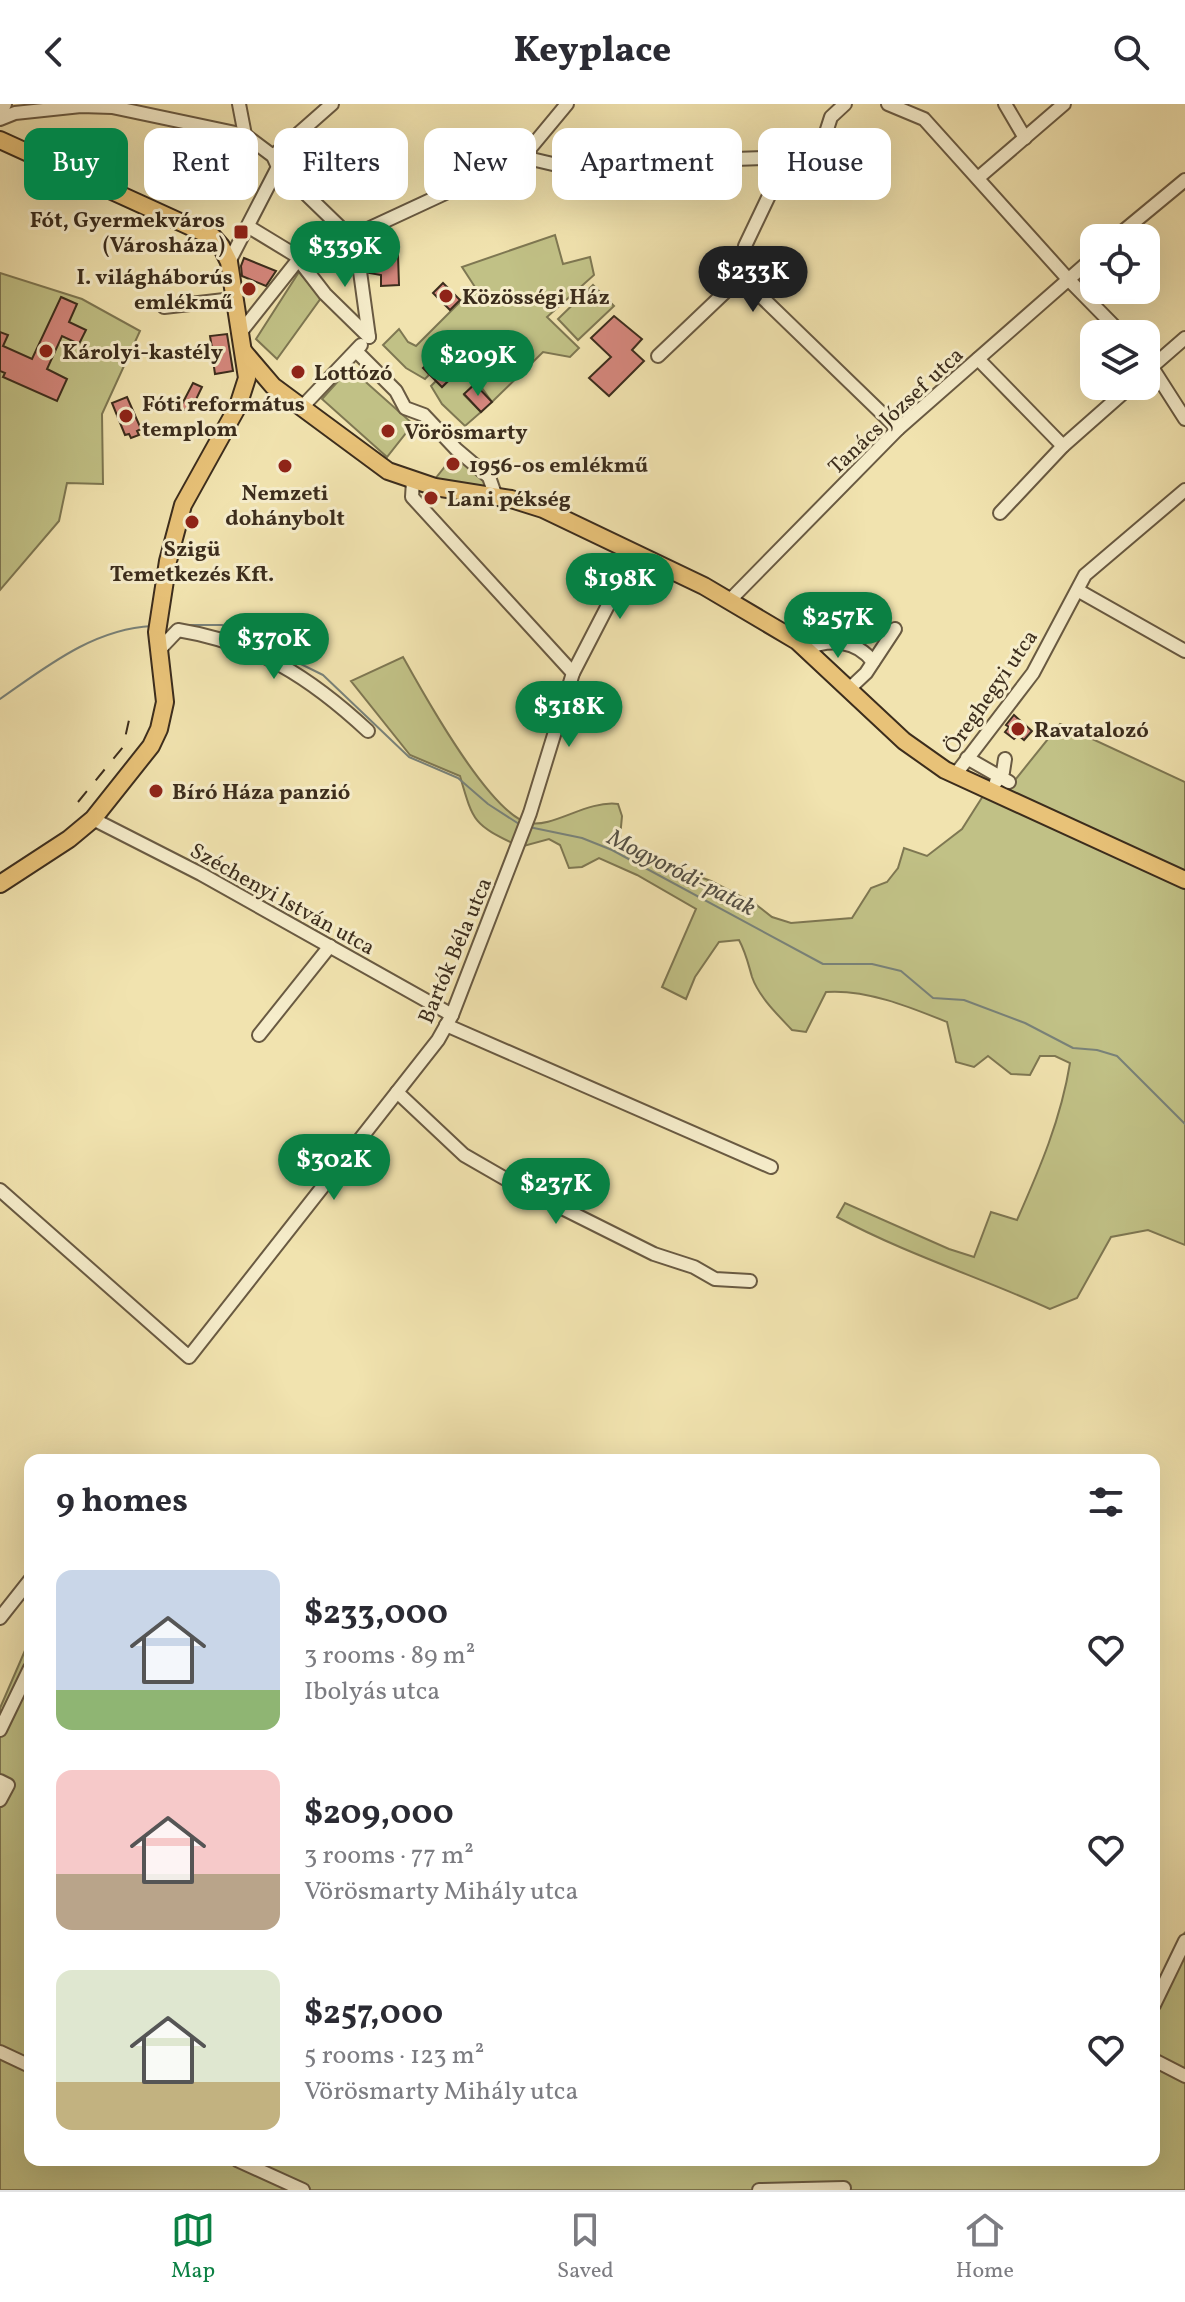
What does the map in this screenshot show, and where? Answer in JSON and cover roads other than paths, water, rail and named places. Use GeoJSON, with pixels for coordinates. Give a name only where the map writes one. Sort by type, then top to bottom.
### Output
{"type":"FeatureCollection","features":[{"type":"Feature","properties":{"kind":"main road"},"geometry":{"type":"LineString","coordinates":[[0,140],[201,231],[221,246],[229,262],[244,352],[258,385],[303,406],[366,457],[413,481],[543,509],[730,600],[806,649],[920,755],[955,775],[1185,880]]}},
{"type":"Feature","properties":{"kind":"main road"},"geometry":{"type":"LineString","coordinates":[[0,884],[69,839],[93,819],[151,746],[159,729],[165,702],[158,625],[165,572],[183,505],[258,385]]}},
{"type":"Feature","properties":{"kind":"street"},"geometry":{"type":"LineString","coordinates":[[0,117],[5,104]]}},
{"type":"Feature","properties":{"kind":"street"},"geometry":{"type":"LineString","coordinates":[[239,104],[244,128]]}},
{"type":"Feature","properties":{"kind":"street"},"geometry":{"type":"LineString","coordinates":[[308,128],[332,104]]}},
{"type":"Feature","properties":{"kind":"street"},"geometry":{"type":"LineString","coordinates":[[536,141],[567,104]]}},
{"type":"Feature","properties":{"kind":"street"},"geometry":{"type":"LineString","coordinates":[[831,110],[845,104]]}},
{"type":"Feature","properties":{"kind":"street"},"geometry":{"type":"LineString","coordinates":[[888,104],[924,119],[1108,320]]}},
{"type":"Feature","properties":{"kind":"street"},"geometry":{"type":"LineString","coordinates":[[1005,104],[1025,138]]}},
{"type":"Feature","properties":{"kind":"street"},"geometry":{"type":"LineString","coordinates":[[978,178],[1064,104]]}},
{"type":"Feature","properties":{"kind":"street"},"geometry":{"type":"LineString","coordinates":[[0,117],[48,107],[112,107],[212,128]]}},
{"type":"Feature","properties":{"kind":"street"},"geometry":{"type":"LineString","coordinates":[[258,146],[274,160]]}},
{"type":"Feature","properties":{"kind":"street"},"geometry":{"type":"LineString","coordinates":[[536,160],[557,165],[758,158]]}},
{"type":"Feature","properties":{"kind":"street"},"geometry":{"type":"LineString","coordinates":[[229,262],[249,227],[274,164]]}},
{"type":"Feature","properties":{"kind":"street"},"geometry":{"type":"LineString","coordinates":[[1132,224],[1185,180]]}},
{"type":"Feature","properties":{"kind":"street"},"geometry":{"type":"LineString","coordinates":[[313,200],[349,235],[369,337]]}},
{"type":"Feature","properties":{"kind":"street"},"geometry":{"type":"LineString","coordinates":[[240,333],[298,260],[427,200]]}},
{"type":"Feature","properties":{"kind":"street"},"geometry":{"type":"LineString","coordinates":[[658,356],[741,277],[745,246],[767,200]]}},
{"type":"Feature","properties":{"kind":"street"},"geometry":{"type":"LineString","coordinates":[[249,227],[298,260],[325,294],[369,337]]}},
{"type":"Feature","properties":{"kind":"street","name":"Tanács József utca"},"geometry":{"type":"LineString","coordinates":[[730,600],[898,429],[1080,269]]}},
{"type":"Feature","properties":{"kind":"street"},"geometry":{"type":"LineString","coordinates":[[741,277],[898,429]]}},
{"type":"Feature","properties":{"kind":"street"},"geometry":{"type":"LineString","coordinates":[[164,307],[233,299]]}},
{"type":"Feature","properties":{"kind":"street"},"geometry":{"type":"LineString","coordinates":[[303,406],[369,337]]}},
{"type":"Feature","properties":{"kind":"street"},"geometry":{"type":"LineString","coordinates":[[1160,356],[1185,338]]}},
{"type":"Feature","properties":{"kind":"street"},"geometry":{"type":"LineString","coordinates":[[356,351],[396,391],[405,408],[424,415],[456,449],[489,477],[496,497]]}},
{"type":"Feature","properties":{"kind":"street"},"geometry":{"type":"LineString","coordinates":[[978,359],[1063,446]]}},
{"type":"Feature","properties":{"kind":"street"},"geometry":{"type":"LineString","coordinates":[[1160,383],[1185,419]]}},
{"type":"Feature","properties":{"kind":"street"},"geometry":{"type":"LineString","coordinates":[[1000,513],[1063,446],[1115,400]]}},
{"type":"Feature","properties":{"kind":"street"},"geometry":{"type":"LineString","coordinates":[[413,481],[412,497],[573,673]]}},
{"type":"Feature","properties":{"kind":"street","name":"Öreghegyi utca"},"geometry":{"type":"LineString","coordinates":[[955,775],[1033,673],[1085,575],[1185,490]]}},
{"type":"Feature","properties":{"kind":"street","name":"Bartók Béla utca"},"geometry":{"type":"LineString","coordinates":[[0,1190],[189,1357],[397,1092],[449,1020],[527,821],[573,673],[635,553]]}},
{"type":"Feature","properties":{"kind":"street"},"geometry":{"type":"LineString","coordinates":[[1079,591],[1184,649]]}},
{"type":"Feature","properties":{"kind":"street"},"geometry":{"type":"LineString","coordinates":[[849,689],[873,662],[895,629]]}},
{"type":"Feature","properties":{"kind":"street"},"geometry":{"type":"LineString","coordinates":[[159,650],[178,630],[216,636],[296,672],[326,692],[368,731]]}},
{"type":"Feature","properties":{"kind":"street"},"geometry":{"type":"LineString","coordinates":[[806,649],[821,641],[842,642],[858,647],[873,662]]}},
{"type":"Feature","properties":{"kind":"street"},"geometry":{"type":"LineString","coordinates":[[967,758],[1005,779]]}},
{"type":"Feature","properties":{"kind":"street"},"geometry":{"type":"LineString","coordinates":[[992,792],[1005,779],[1005,759]]}},
{"type":"Feature","properties":{"kind":"street","name":"Széchenyi István utca"},"geometry":{"type":"LineString","coordinates":[[93,819],[201,874],[330,946],[449,1020],[771,1167]]}},
{"type":"Feature","properties":{"kind":"street"},"geometry":{"type":"LineString","coordinates":[[259,1035],[330,946]]}},
{"type":"Feature","properties":{"kind":"street"},"geometry":{"type":"LineString","coordinates":[[397,1092],[464,1155],[516,1185],[654,1254],[694,1267],[703,1274],[728,1281],[750,1281]]}},
{"type":"Feature","properties":{"kind":"street"},"geometry":{"type":"LineString","coordinates":[[0,1618],[24,1588]]}},
{"type":"Feature","properties":{"kind":"street"},"geometry":{"type":"LineString","coordinates":[[0,1730],[24,1680]]}},
{"type":"Feature","properties":{"kind":"street"},"geometry":{"type":"LineString","coordinates":[[0,1781],[8,1785],[0,1800]]}},
{"type":"Feature","properties":{"kind":"street"},"geometry":{"type":"LineString","coordinates":[[1160,1993],[1185,1941]]}},
{"type":"Feature","properties":{"kind":"street"},"geometry":{"type":"LineString","coordinates":[[0,2052],[24,2063]]}},
{"type":"Feature","properties":{"kind":"street"},"geometry":{"type":"LineString","coordinates":[[1160,2063],[1185,2076]]}},
{"type":"Feature","properties":{"kind":"street"},"geometry":{"type":"LineString","coordinates":[[250,2166],[303,2190]]}},
{"type":"Feature","properties":{"kind":"street"},"geometry":{"type":"LineString","coordinates":[[759,2190],[844,2188]]}},
{"type":"Feature","properties":{"kind":"waterway","name":"Mogyoródi-patak"},"geometry":{"type":"LineString","coordinates":[[182,625],[222,625],[323,675],[409,757],[458,778],[488,804],[519,824]]}},
{"type":"Feature","properties":{"kind":"waterway","name":"Mogyoródi-patak"},"geometry":{"type":"LineString","coordinates":[[0,699],[90,642],[110,634],[152,626]]}},
{"type":"Feature","properties":{"kind":"waterway","name":"Mogyoródi-patak"},"geometry":{"type":"LineString","coordinates":[[529,827],[582,838],[612,850],[823,964],[872,964],[901,971],[933,998],[964,1000],[1025,1023],[1073,1048],[1117,1056],[1185,1124]]}},
{"type":"Feature","properties":{"kind":"railway"},"geometry":{"type":"LineString","coordinates":[[78,802],[123,747],[131,711]]}},
{"type":"Feature","properties":{"kind":"place","name":"Fót, Gyermekváros (Városháza)"},"geometry":{"type":"Point","coordinates":[241,232]}},
{"type":"Feature","properties":{"kind":"place","name":"I. világháborús emlékmű"},"geometry":{"type":"Point","coordinates":[249,289]}},
{"type":"Feature","properties":{"kind":"place","name":"Közösségi Ház"},"geometry":{"type":"Point","coordinates":[446,296]}},
{"type":"Feature","properties":{"kind":"place","name":"Károlyi-kastély"},"geometry":{"type":"Point","coordinates":[46,351]}},
{"type":"Feature","properties":{"kind":"place","name":"Lottózó"},"geometry":{"type":"Point","coordinates":[298,372]}},
{"type":"Feature","properties":{"kind":"place","name":"Fóti református templom"},"geometry":{"type":"Point","coordinates":[126,416]}},
{"type":"Feature","properties":{"kind":"place","name":"Vörösmarty"},"geometry":{"type":"Point","coordinates":[388,431]}},
{"type":"Feature","properties":{"kind":"place","name":"1956-os emlékmű"},"geometry":{"type":"Point","coordinates":[453,464]}},
{"type":"Feature","properties":{"kind":"place","name":"Nemzeti dohánybolt"},"geometry":{"type":"Point","coordinates":[285,466]}},
{"type":"Feature","properties":{"kind":"place","name":"Lani pékség"},"geometry":{"type":"Point","coordinates":[431,498]}},
{"type":"Feature","properties":{"kind":"place","name":"Szigü Temetkezés Kft."},"geometry":{"type":"Point","coordinates":[192,522]}},
{"type":"Feature","properties":{"kind":"place","name":"Ravatalozó"},"geometry":{"type":"Point","coordinates":[1018,729]}},
{"type":"Feature","properties":{"kind":"place","name":"Bíró Háza panzió"},"geometry":{"type":"Point","coordinates":[156,791]}}]}
